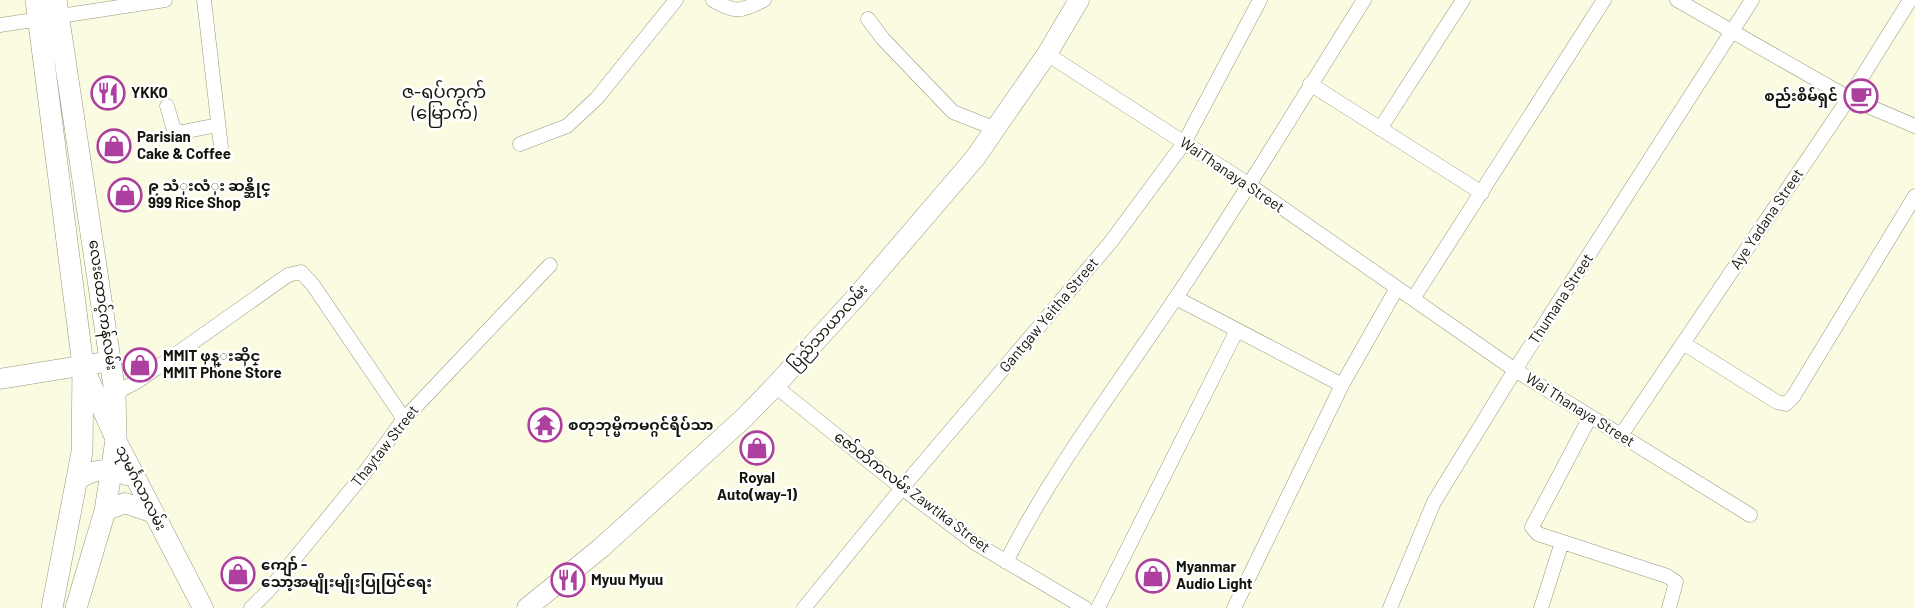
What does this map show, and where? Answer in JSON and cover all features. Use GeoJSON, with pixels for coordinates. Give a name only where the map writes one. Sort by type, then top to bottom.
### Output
{"type":"FeatureCollection","features":[{"type":"Feature","properties":{"kind":"main road","name":"လေးထောင့်ကန်လမ်း"},"geometry":{"type":"LineString","coordinates":[[48,9],[75,118],[116,393],[116,440],[105,511],[76,608]]}},
{"type":"Feature","properties":{"kind":"main road","name":"လေးထောင့်ကန်လမ်း"},"geometry":{"type":"LineString","coordinates":[[48,9],[53,122],[83,366],[82,452],[52,608]]}},
{"type":"Feature","properties":{"kind":"street"},"geometry":{"type":"LineString","coordinates":[[0,25],[48,9],[165,0]]}},
{"type":"Feature","properties":{"kind":"street"},"geometry":{"type":"LineString","coordinates":[[204,0],[221,147]]}},
{"type":"Feature","properties":{"kind":"street"},"geometry":{"type":"LineString","coordinates":[[520,144],[567,126],[597,98],[666,6],[676,0]]}},
{"type":"Feature","properties":{"kind":"street"},"geometry":{"type":"LineString","coordinates":[[713,0],[735,11],[743,10],[764,0]]}},
{"type":"Feature","properties":{"kind":"street","name":"ပြည်သာယာလမ်း"},"geometry":{"type":"LineString","coordinates":[[527,608],[601,548],[745,417],[775,386],[975,158],[1047,54],[1079,0]]}},
{"type":"Feature","properties":{"kind":"street","name":"Gantgaw Yeitha Street"},"geometry":{"type":"LineString","coordinates":[[804,608],[902,488],[1110,243],[1184,143],[1260,0]]}},
{"type":"Feature","properties":{"kind":"street"},"geometry":{"type":"LineString","coordinates":[[1006,562],[1025,524],[1062,464],[1176,298],[1364,0]]}},
{"type":"Feature","properties":{"kind":"street"},"geometry":{"type":"LineString","coordinates":[[1380,129],[1463,0]]}},
{"type":"Feature","properties":{"kind":"street"},"geometry":{"type":"LineString","coordinates":[[1413,299],[1604,0]]}},
{"type":"Feature","properties":{"kind":"street"},"geometry":{"type":"LineString","coordinates":[[1677,0],[1849,98],[1915,126]]}},
{"type":"Feature","properties":{"kind":"street","name":"Thumana Street"},"geometry":{"type":"LineString","coordinates":[[1390,608],[1434,502],[1515,370],[1752,0]]}},
{"type":"Feature","properties":{"kind":"street","name":"Aye Yadana Street"},"geometry":{"type":"LineString","coordinates":[[1621,435],[1849,98],[1910,0]]}},
{"type":"Feature","properties":{"kind":"street"},"geometry":{"type":"LineString","coordinates":[[868,19],[883,39],[953,112],[996,129]]}},
{"type":"Feature","properties":{"kind":"street","name":"WaiThanaya Street"},"geometry":{"type":"LineString","coordinates":[[1047,54],[1248,184],[1413,299]]}},
{"type":"Feature","properties":{"kind":"street"},"geometry":{"type":"LineString","coordinates":[[1310,84],[1482,193]]}},
{"type":"Feature","properties":{"kind":"street"},"geometry":{"type":"LineString","coordinates":[[167,106],[174,130],[182,132],[218,126]]}},
{"type":"Feature","properties":{"kind":"street"},"geometry":{"type":"LineString","coordinates":[[53,122],[75,118]]}},
{"type":"Feature","properties":{"kind":"street"},"geometry":{"type":"LineString","coordinates":[[1683,343],[1777,402],[1786,404],[1793,397],[1915,196]]}},
{"type":"Feature","properties":{"kind":"street","name":"Thaytaw Street"},"geometry":{"type":"LineString","coordinates":[[251,608],[269,590],[363,476],[404,419],[550,265]]}},
{"type":"Feature","properties":{"kind":"street"},"geometry":{"type":"LineString","coordinates":[[116,393],[138,381],[288,275],[301,272],[313,285],[404,419]]}},
{"type":"Feature","properties":{"kind":"street"},"geometry":{"type":"LineString","coordinates":[[1234,608],[1342,385],[1397,288]]}},
{"type":"Feature","properties":{"kind":"street"},"geometry":{"type":"LineString","coordinates":[[1176,298],[1342,385]]}},
{"type":"Feature","properties":{"kind":"street","name":"Wai Thanaya Street"},"geometry":{"type":"LineString","coordinates":[[1413,299],[1515,370],[1750,515]]}},
{"type":"Feature","properties":{"kind":"street"},"geometry":{"type":"LineString","coordinates":[[1098,608],[1237,330]]}},
{"type":"Feature","properties":{"kind":"street"},"geometry":{"type":"LineString","coordinates":[[0,379],[111,361]]}},
{"type":"Feature","properties":{"kind":"street","name":"သုမင်္ဂလာလမ်း"},"geometry":{"type":"LineString","coordinates":[[83,366],[116,440],[203,608]]}},
{"type":"Feature","properties":{"kind":"street","name":"ဇော်တိကလမ်း Zawtika Street"},"geometry":{"type":"LineString","coordinates":[[775,386],[902,488],[975,543],[1085,608]]}},
{"type":"Feature","properties":{"kind":"street"},"geometry":{"type":"LineString","coordinates":[[1590,417],[1532,527],[1538,534],[1667,576],[1676,582],[1669,608]]}},
{"type":"Feature","properties":{"kind":"street"},"geometry":{"type":"LineString","coordinates":[[77,480],[92,470],[112,470],[138,483]]}},
{"type":"Feature","properties":{"kind":"street"},"geometry":{"type":"LineString","coordinates":[[105,511],[125,503],[154,513]]}},
{"type":"Feature","properties":{"kind":"street"},"geometry":{"type":"LineString","coordinates":[[1541,608],[1562,542]]}},
{"type":"Feature","properties":{"kind":"place","name":"YKKO"},"geometry":{"type":"Point","coordinates":[108,93]}},
{"type":"Feature","properties":{"kind":"place","name":"စည်းစိမ်ရှင်"},"geometry":{"type":"Point","coordinates":[1861,96]}},
{"type":"Feature","properties":{"kind":"place","name":"Parisian Cake & Coffee"},"geometry":{"type":"Point","coordinates":[114,146]}},
{"type":"Feature","properties":{"kind":"place","name":"၉ သံုးလံုး ဆန္ဆိုင္ 999 Rice Shop"},"geometry":{"type":"Point","coordinates":[125,195]}},
{"type":"Feature","properties":{"kind":"place","name":"MMIT ဖုန္းဆိုင္ MMIT Phone Store"},"geometry":{"type":"Point","coordinates":[140,365]}},
{"type":"Feature","properties":{"kind":"place","name":"စတုဘုမ္မိကမဂ္ဂင်ရိပ်သာ"},"geometry":{"type":"Point","coordinates":[545,425]}},
{"type":"Feature","properties":{"kind":"place","name":"Royal Auto(way-1)"},"geometry":{"type":"Point","coordinates":[757,448]}},
{"type":"Feature","properties":{"kind":"place","name":"ကျော် - သော့အမျိုးမျိုးပြုပြင်ရေး"},"geometry":{"type":"Point","coordinates":[238,574]}},
{"type":"Feature","properties":{"kind":"place","name":"Myanmar Audio Light"},"geometry":{"type":"Point","coordinates":[1153,576]}},
{"type":"Feature","properties":{"kind":"place","name":"Myuu Myuu"},"geometry":{"type":"Point","coordinates":[568,580]}},
{"type":"Feature","properties":{"kind":"district","name":"ဇ-ရပ်ကွက် (မြောက်)"},"geometry":{"type":"Point","coordinates":[444,102]}}]}
